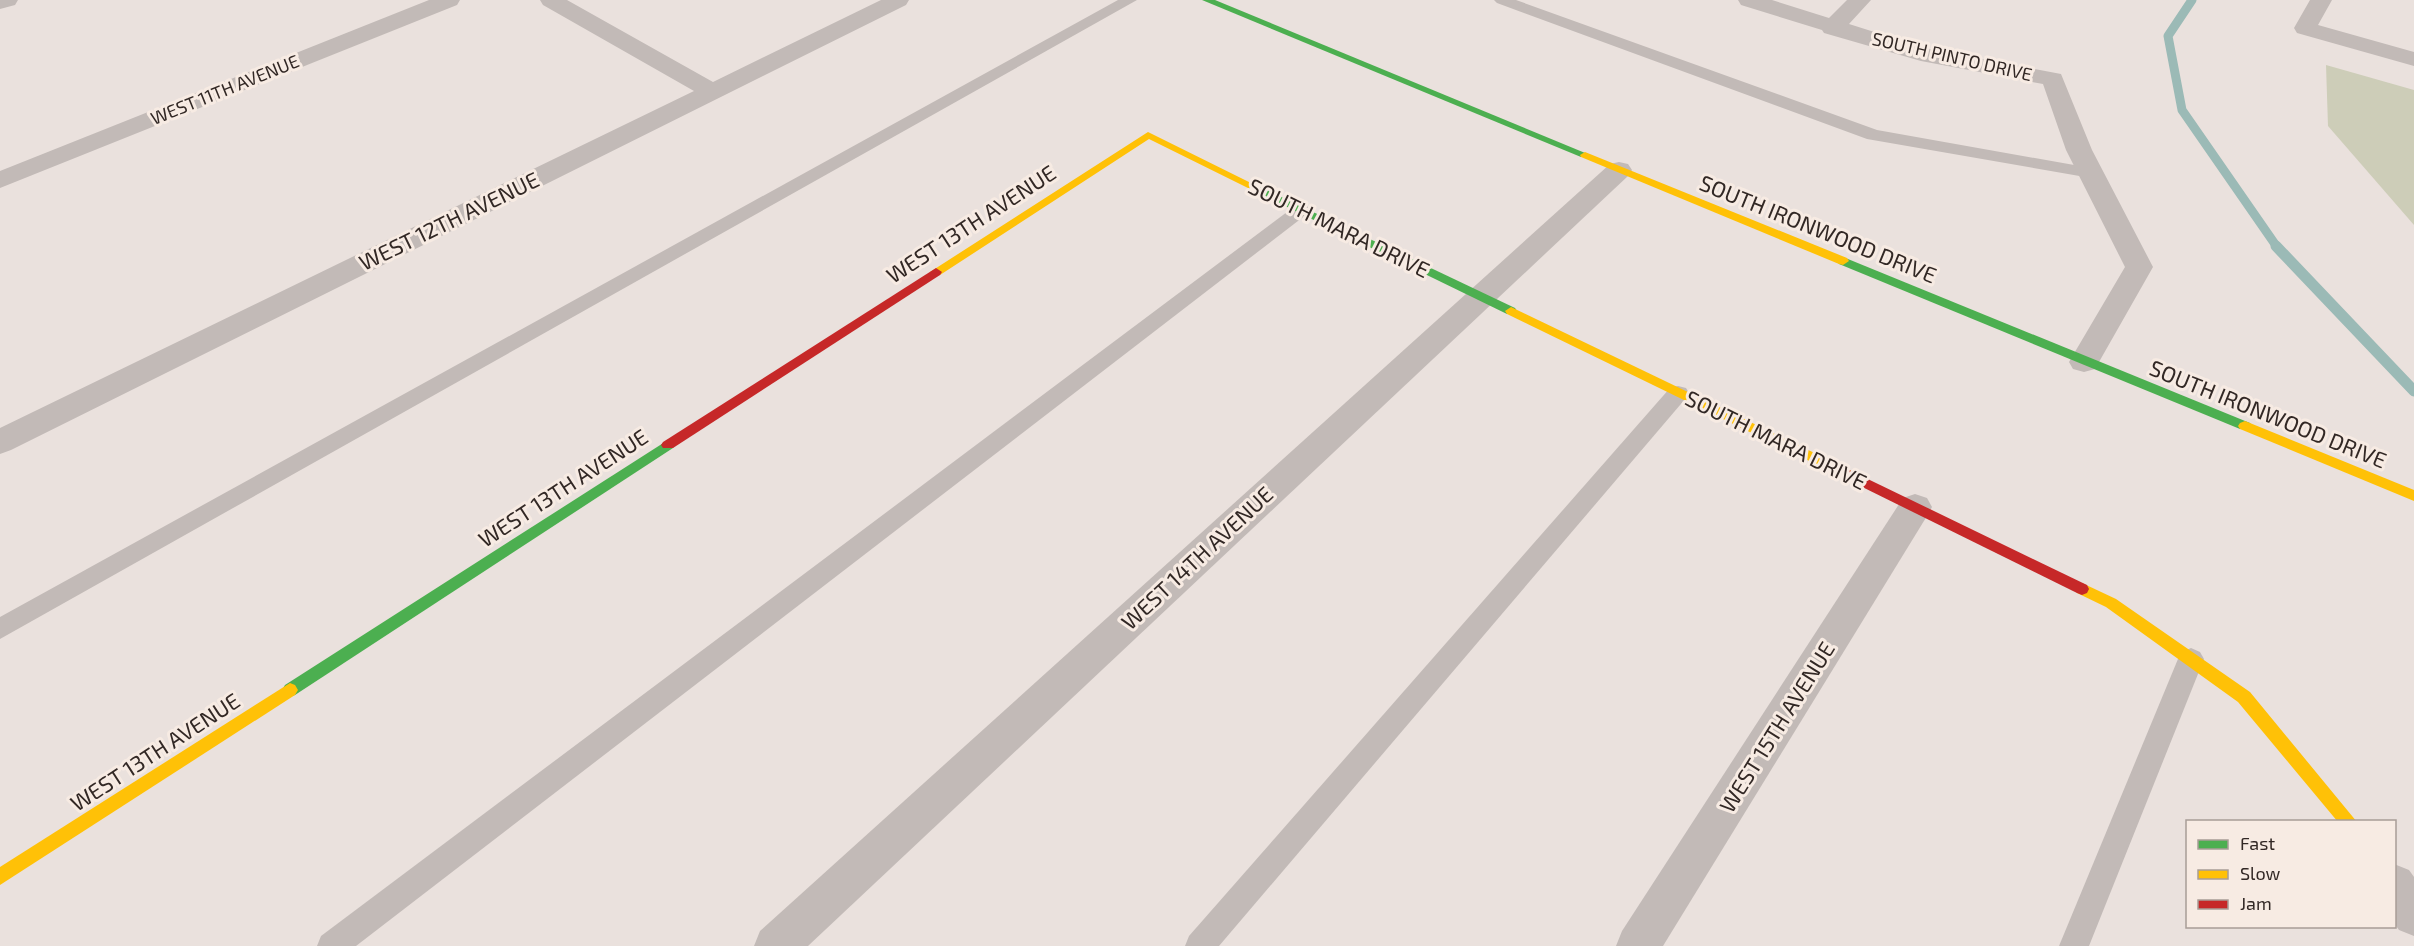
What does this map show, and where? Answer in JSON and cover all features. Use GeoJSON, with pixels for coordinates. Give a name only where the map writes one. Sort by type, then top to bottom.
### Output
{"type":"FeatureCollection","features":[{"type":"Feature","properties":{"kind":"street"},"geometry":{"type":"LineString","coordinates":[[0,2],[7,0]]}},
{"type":"Feature","properties":{"kind":"street","name":"WEST 11TH AVENUE"},"geometry":{"type":"LineString","coordinates":[[0,180],[449,0]]}},
{"type":"Feature","properties":{"kind":"street"},"geometry":{"type":"LineString","coordinates":[[550,0],[711,92]]}},
{"type":"Feature","properties":{"kind":"street","name":"WEST 12TH AVENUE"},"geometry":{"type":"LineString","coordinates":[[0,442],[898,0]]}},
{"type":"Feature","properties":{"kind":"street","name":"SOUTH IRONWOOD DRIVE"},"geometry":{"type":"LineString","coordinates":[[1207,0],[2414,496]]}},
{"type":"Feature","properties":{"kind":"street","name":"SOUTH PINTO DRIVE"},"geometry":{"type":"LineString","coordinates":[[1749,0],[1832,28],[1921,54],[2053,79],[2079,150],[2091,173]]}},
{"type":"Feature","properties":{"kind":"street"},"geometry":{"type":"LineString","coordinates":[[1832,28],[1860,0]]}},
{"type":"Feature","properties":{"kind":"street"},"geometry":{"type":"LineString","coordinates":[[2321,0],[2305,28],[2414,59]]}},
{"type":"Feature","properties":{"kind":"street","name":"SOUTH MARA DRIVE"},"geometry":{"type":"LineString","coordinates":[[1148,135],[2111,603],[2244,697],[2347,820]]}},
{"type":"Feature","properties":{"kind":"street","name":"WEST 13TH AVENUE"},"geometry":{"type":"LineString","coordinates":[[0,877],[1148,135]]}},
{"type":"Feature","properties":{"kind":"street","name":"WEST 14TH AVENUE"},"geometry":{"type":"LineString","coordinates":[[776,946],[1619,170]]}},
{"type":"Feature","properties":{"kind":"street"},"geometry":{"type":"LineString","coordinates":[[2084,362],[2139,267],[2091,173]]}},
{"type":"Feature","properties":{"kind":"street","name":"WEST 15TH AVENUE"},"geometry":{"type":"LineString","coordinates":[[1638,946],[1915,507]]}},
{"type":"Feature","properties":{"kind":"street"},"geometry":{"type":"LineString","coordinates":[[2396,887],[2414,915]]}},
{"type":"Feature","properties":{"kind":"lane"},"geometry":{"type":"LineString","coordinates":[[0,629],[1129,0]]}},
{"type":"Feature","properties":{"kind":"lane"},"geometry":{"type":"LineString","coordinates":[[1502,0],[1873,135],[2091,173]]}},
{"type":"Feature","properties":{"kind":"lane"},"geometry":{"type":"LineString","coordinates":[[332,946],[1301,210]]}},
{"type":"Feature","properties":{"kind":"lane"},"geometry":{"type":"LineString","coordinates":[[1200,946],[1678,393]]}},
{"type":"Feature","properties":{"kind":"lane"},"geometry":{"type":"LineString","coordinates":[[2074,946],[2191,659]]}},
{"type":"Feature","properties":{"kind":"green space"},"geometry":{"type":"Polygon","coordinates":[[[2326,65],[2414,90],[2414,225],[2328,126],[2326,65]]]}},
{"type":"Feature","properties":{"kind":"waterway"},"geometry":{"type":"LineString","coordinates":[[2192,0],[2168,36],[2182,110],[2277,247]]}},
{"type":"Feature","properties":{"kind":"waterway"},"geometry":{"type":"LineString","coordinates":[[2276,246],[2414,391]]}},
{"type":"Feature","properties":{"kind":"traffic: fast"},"geometry":{"type":"LineString","coordinates":[[1207,0],[1585,155]]}},
{"type":"Feature","properties":{"kind":"traffic: fast"},"geometry":{"type":"LineString","coordinates":[[1252,186],[1511,311]]}},
{"type":"Feature","properties":{"kind":"traffic: fast"},"geometry":{"type":"LineString","coordinates":[[1843,261],[2245,426]]}},
{"type":"Feature","properties":{"kind":"traffic: fast"},"geometry":{"type":"LineString","coordinates":[[290,690],[668,445]]}},
{"type":"Feature","properties":{"kind":"traffic: slow"},"geometry":{"type":"LineString","coordinates":[[936,272],[1148,135],[1252,186]]}},
{"type":"Feature","properties":{"kind":"traffic: slow"},"geometry":{"type":"LineString","coordinates":[[1585,155],[1843,261]]}},
{"type":"Feature","properties":{"kind":"traffic: slow"},"geometry":{"type":"LineString","coordinates":[[1511,311],[1845,473]]}},
{"type":"Feature","properties":{"kind":"traffic: slow"},"geometry":{"type":"LineString","coordinates":[[2245,426],[2414,496]]}},
{"type":"Feature","properties":{"kind":"traffic: slow"},"geometry":{"type":"LineString","coordinates":[[2082,589],[2111,603],[2244,697],[2347,820]]}},
{"type":"Feature","properties":{"kind":"traffic: slow"},"geometry":{"type":"LineString","coordinates":[[0,877],[290,690]]}},
{"type":"Feature","properties":{"kind":"traffic: jam"},"geometry":{"type":"LineString","coordinates":[[668,445],[936,272]]}},
{"type":"Feature","properties":{"kind":"traffic: jam"},"geometry":{"type":"LineString","coordinates":[[1845,473],[2082,589]]}}]}
